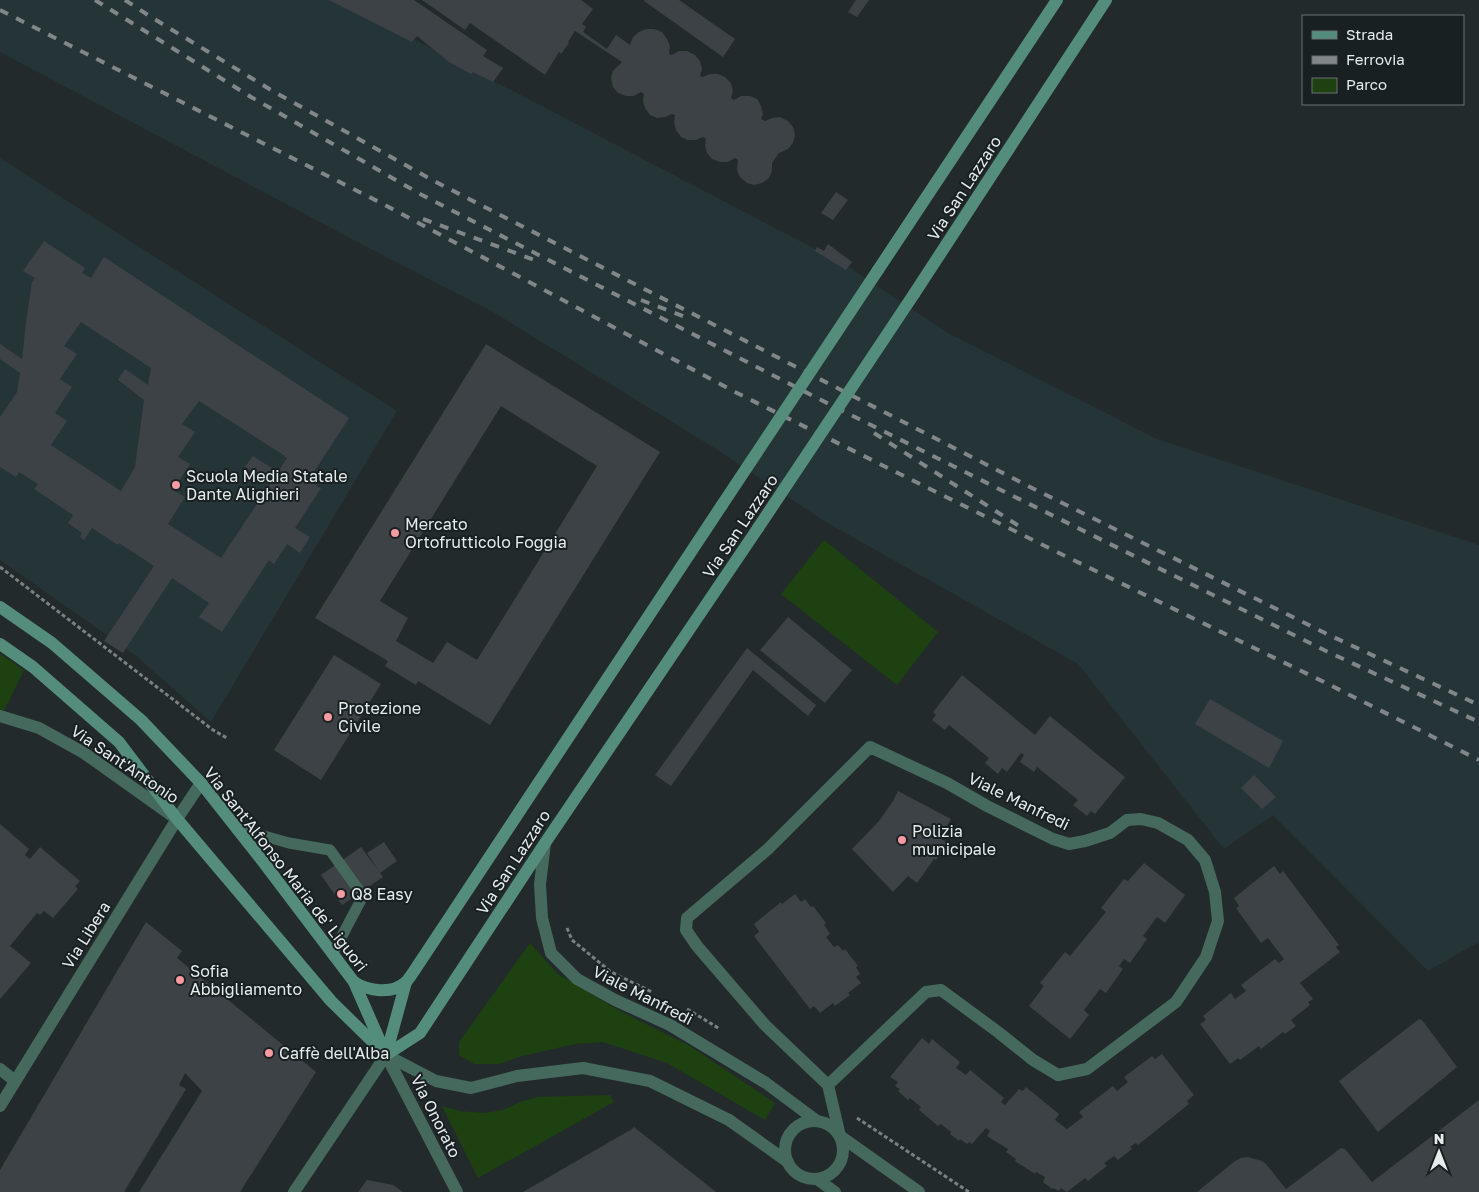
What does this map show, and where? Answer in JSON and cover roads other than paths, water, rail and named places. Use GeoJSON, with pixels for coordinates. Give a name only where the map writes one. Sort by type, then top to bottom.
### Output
{"type":"FeatureCollection","features":[{"type":"Feature","properties":{"kind":"main road","name":"Via San Lazzaro"},"geometry":{"type":"LineString","coordinates":[[386,1055],[406,982],[1057,0]]}},
{"type":"Feature","properties":{"kind":"main road","name":"Via San Lazzaro"},"geometry":{"type":"LineString","coordinates":[[386,1055],[420,1033],[545,843],[914,294],[1106,0]]}},
{"type":"Feature","properties":{"kind":"main road","name":"Via Sant'Alfonso Maria de' Liguori"},"geometry":{"type":"LineString","coordinates":[[0,607],[52,643],[133,714],[201,783],[354,982],[386,1055]]}},
{"type":"Feature","properties":{"kind":"main road"},"geometry":{"type":"LineString","coordinates":[[0,644],[33,667],[119,742],[177,819],[330,1001],[386,1055]]}},
{"type":"Feature","properties":{"kind":"main road"},"geometry":{"type":"LineString","coordinates":[[354,982],[366,988],[380,990],[394,988],[406,982]]}},
{"type":"Feature","properties":{"kind":"street","name":"Via Sant'Antonio"},"geometry":{"type":"LineString","coordinates":[[0,716],[39,728],[84,753],[177,819]]}},
{"type":"Feature","properties":{"kind":"street","name":"Viale Manfredi"},"geometry":{"type":"LineString","coordinates":[[870,747],[947,783],[987,806],[1053,839],[1069,844],[1085,841],[1110,834],[1127,820],[1141,819],[1158,823],[1188,840],[1205,860],[1215,892],[1218,921],[1206,957],[1176,1002],[1087,1069],[1058,1075],[1033,1060],[940,990],[926,992],[828,1085],[765,1025],[703,953],[686,930],[687,918],[768,849],[870,747]]}},
{"type":"Feature","properties":{"kind":"street","name":"Via Libera"},"geometry":{"type":"LineString","coordinates":[[0,1106],[201,783]]}},
{"type":"Feature","properties":{"kind":"street","name":"Viale Manfredi"},"geometry":{"type":"LineString","coordinates":[[545,843],[540,884],[542,918],[551,953],[577,979],[615,1000],[670,1025],[766,1083],[817,1121]]}},
{"type":"Feature","properties":{"kind":"street"},"geometry":{"type":"LineString","coordinates":[[386,1055],[436,1081],[471,1088],[518,1076],[583,1068],[650,1081],[729,1120],[788,1162]]}},
{"type":"Feature","properties":{"kind":"street","name":"Via San Lazzaro"},"geometry":{"type":"LineString","coordinates":[[294,1192],[386,1055]]}},
{"type":"Feature","properties":{"kind":"street","name":"Via Onorato"},"geometry":{"type":"LineString","coordinates":[[386,1055],[457,1192]]}},
{"type":"Feature","properties":{"kind":"street"},"geometry":{"type":"LineString","coordinates":[[0,1069],[15,1081]]}},
{"type":"Feature","properties":{"kind":"street"},"geometry":{"type":"LineString","coordinates":[[828,1085],[840,1136],[843,1145],[843,1155],[840,1164],[834,1172],[826,1177],[816,1179],[807,1178],[791,1168],[785,1150],[791,1132],[798,1125],[817,1121],[826,1123],[834,1128],[840,1136],[919,1192]]}},
{"type":"Feature","properties":{"kind":"street"},"geometry":{"type":"LineString","coordinates":[[816,1179],[835,1192]]}},
{"type":"Feature","properties":{"kind":"lane"},"geometry":{"type":"LineString","coordinates":[[236,828],[289,842],[330,850],[364,896],[333,953]]}},
{"type":"Feature","properties":{"kind":"railway"},"geometry":{"type":"LineString","coordinates":[[95,0],[251,97],[422,195],[995,487],[1326,651],[1479,722]]}},
{"type":"Feature","properties":{"kind":"railway"},"geometry":{"type":"LineString","coordinates":[[125,0],[271,90],[434,181],[1034,489],[1327,634],[1479,705]]}},
{"type":"Feature","properties":{"kind":"railway"},"geometry":{"type":"LineString","coordinates":[[0,10],[383,204],[735,392],[1479,760]]}},
{"type":"Feature","properties":{"kind":"railway"},"geometry":{"type":"LineString","coordinates":[[423,219],[540,262]]}},
{"type":"Feature","properties":{"kind":"railway"},"geometry":{"type":"LineString","coordinates":[[641,300],[685,317]]}},
{"type":"Feature","properties":{"kind":"railway"},"geometry":{"type":"LineString","coordinates":[[874,433],[1019,526]]}},
{"type":"Feature","properties":{"kind":"place","name":"Scuola Media Statale Dante Alighieri"},"geometry":{"type":"Point","coordinates":[176,485]}},
{"type":"Feature","properties":{"kind":"place","name":"Mercato Ortofrutticolo Foggia"},"geometry":{"type":"Point","coordinates":[395,533]}},
{"type":"Feature","properties":{"kind":"place","name":"Protezione Civile"},"geometry":{"type":"Point","coordinates":[328,717]}},
{"type":"Feature","properties":{"kind":"place","name":"Polizia municipale"},"geometry":{"type":"Point","coordinates":[902,840]}},
{"type":"Feature","properties":{"kind":"place","name":"Q8 Easy"},"geometry":{"type":"Point","coordinates":[341,894]}},
{"type":"Feature","properties":{"kind":"place","name":"Sofia Abbigliamento"},"geometry":{"type":"Point","coordinates":[180,980]}},
{"type":"Feature","properties":{"kind":"place","name":"Caffè dell'Alba"},"geometry":{"type":"Point","coordinates":[269,1053]}}]}
